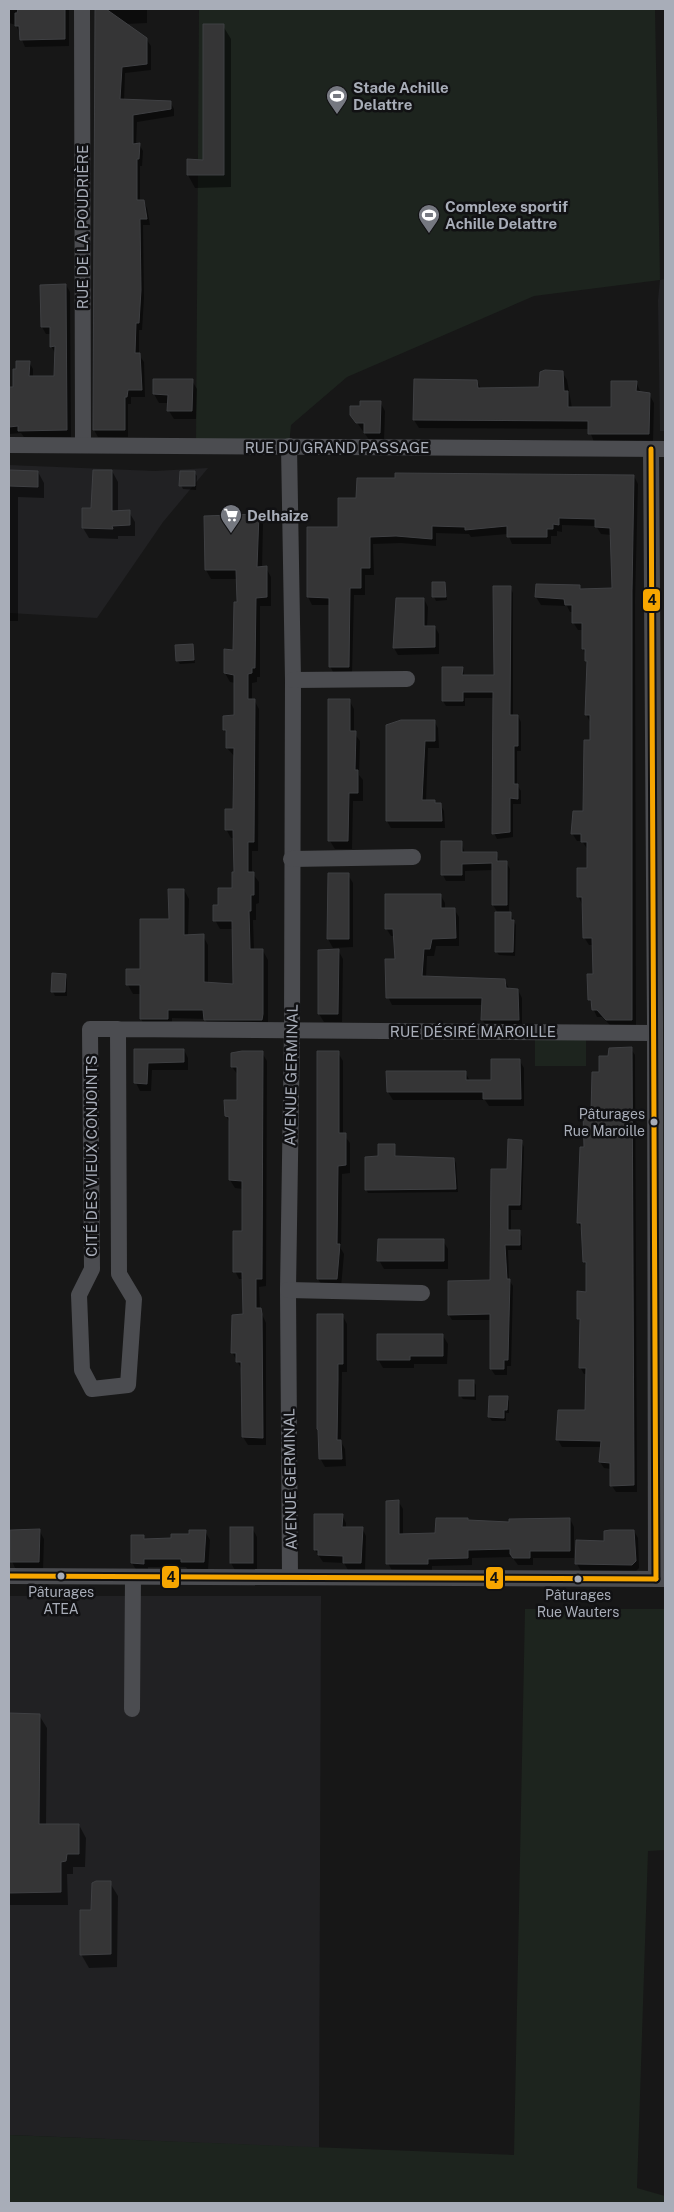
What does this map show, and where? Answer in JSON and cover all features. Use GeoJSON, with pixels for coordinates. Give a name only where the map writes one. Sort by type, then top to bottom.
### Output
{"type":"FeatureCollection","features":[{"type":"Feature","properties":{"kind":"street","name":"RUE DE LA POUDRIÈRE"},"geometry":{"type":"LineString","coordinates":[[82,9],[83,445]]}},
{"type":"Feature","properties":{"kind":"street","name":"RUE DU GRAND PASSAGE"},"geometry":{"type":"LineString","coordinates":[[9,445],[658,449]]}},
{"type":"Feature","properties":{"kind":"street","name":"AVENUE GERMINAL"},"geometry":{"type":"LineString","coordinates":[[289,446],[293,680],[292,1030],[288,1290],[290,1577]]}},
{"type":"Feature","properties":{"kind":"street"},"geometry":{"type":"LineString","coordinates":[[9,1576],[661,1579],[658,449]]}},
{"type":"Feature","properties":{"kind":"street"},"geometry":{"type":"LineString","coordinates":[[293,680],[407,679]]}},
{"type":"Feature","properties":{"kind":"street"},"geometry":{"type":"LineString","coordinates":[[291,859],[413,857]]}},
{"type":"Feature","properties":{"kind":"street","name":"CITÉ DES VIEUX CONJOINTS"},"geometry":{"type":"LineString","coordinates":[[118,1029],[119,1274],[134,1299],[128,1385],[92,1389],[82,1370],[80,1295],[92,1269],[90,1029],[118,1029],[292,1030]]}},
{"type":"Feature","properties":{"kind":"street","name":"RUE DÉSIRÉ MAROILLE"},"geometry":{"type":"LineString","coordinates":[[292,1030],[659,1032]]}},
{"type":"Feature","properties":{"kind":"street"},"geometry":{"type":"LineString","coordinates":[[288,1290],[422,1293]]}},
{"type":"Feature","properties":{"kind":"street"},"geometry":{"type":"LineString","coordinates":[[132,1709],[133,1577]]}},
{"type":"Feature","properties":{"kind":"shaded area","name":"Complexe sportif Achille Delattre"},"geometry":{"type":"Polygon","coordinates":[[[199,9],[655,9],[660,280],[534,296],[347,377],[291,425],[289,446],[196,446],[199,9]]]}},
{"type":"Feature","properties":{"kind":"shaded area"},"geometry":{"type":"Polygon","coordinates":[[[665,279],[665,431],[660,431],[658,300],[660,280],[665,279]]]}},
{"type":"Feature","properties":{"kind":"shaded area"},"geometry":{"type":"Polygon","coordinates":[[[9,465],[155,471],[208,468],[163,522],[97,618],[9,613],[9,465]]]}},
{"type":"Feature","properties":{"kind":"shaded area"},"geometry":{"type":"Polygon","coordinates":[[[535,1038],[586,1039],[586,1066],[535,1066],[535,1038]]]}},
{"type":"Feature","properties":{"kind":"shaded area"},"geometry":{"type":"Polygon","coordinates":[[[9,1596],[321,1596],[319,2148],[9,2135],[9,1596]]]}},
{"type":"Feature","properties":{"kind":"shaded area"},"geometry":{"type":"Polygon","coordinates":[[[525,1609],[665,1609],[665,1850],[648,1851],[637,2188],[665,2196],[665,2203],[9,2203],[9,2135],[514,2155],[525,1609]]]}},
{"type":"Feature","properties":{"kind":"building"},"geometry":{"type":"Polygon","coordinates":[[[18,9],[65,9],[65,39],[20,40],[19,26],[15,26],[15,13],[17,13],[18,9]]]}},
{"type":"Feature","properties":{"kind":"building"},"geometry":{"type":"Polygon","coordinates":[[[95,9],[106,9],[147,38],[147,64],[122,67],[120,99],[171,101],[171,109],[133,115],[133,144],[140,143],[139,159],[137,159],[137,200],[144,200],[147,219],[140,219],[141,290],[139,323],[136,323],[135,353],[140,353],[142,390],[128,390],[127,397],[125,397],[125,430],[93,430],[95,9]]]}},
{"type":"Feature","properties":{"kind":"building"},"geometry":{"type":"Polygon","coordinates":[[[203,24],[224,24],[224,175],[187,175],[187,159],[203,160],[203,24]]]}},
{"type":"Feature","properties":{"kind":"building"},"geometry":{"type":"Polygon","coordinates":[[[66,284],[67,430],[18,431],[18,426],[9,427],[9,387],[13,387],[13,369],[16,369],[16,361],[30,361],[29,376],[54,376],[55,346],[50,347],[50,327],[41,327],[40,285],[66,284]]]}},
{"type":"Feature","properties":{"kind":"building"},"geometry":{"type":"Polygon","coordinates":[[[545,370],[563,371],[564,391],[568,391],[568,407],[611,407],[611,381],[637,381],[636,391],[650,393],[649,434],[588,434],[588,421],[413,420],[414,379],[477,380],[478,388],[539,387],[540,372],[545,370]]]}},
{"type":"Feature","properties":{"kind":"building"},"geometry":{"type":"Polygon","coordinates":[[[153,379],[193,379],[192,411],[167,411],[168,395],[153,394],[153,379]]]}},
{"type":"Feature","properties":{"kind":"building"},"geometry":{"type":"Polygon","coordinates":[[[360,401],[381,401],[380,433],[364,433],[364,423],[356,423],[350,415],[350,406],[360,406],[360,401]]]}},
{"type":"Feature","properties":{"kind":"building"},"geometry":{"type":"Polygon","coordinates":[[[9,470],[38,471],[38,487],[9,486],[9,470]]]}},
{"type":"Feature","properties":{"kind":"building"},"geometry":{"type":"Polygon","coordinates":[[[93,470],[112,470],[112,511],[130,510],[130,525],[112,526],[113,529],[82,528],[82,508],[91,508],[93,470]]]}},
{"type":"Feature","properties":{"kind":"building"},"geometry":{"type":"Polygon","coordinates":[[[180,471],[195,471],[195,486],[179,486],[180,471]]]}},
{"type":"Feature","properties":{"kind":"building"},"geometry":{"type":"Polygon","coordinates":[[[395,473],[634,475],[632,592],[632,1020],[606,1020],[597,1010],[592,1010],[591,1000],[588,1000],[587,974],[593,974],[592,938],[583,938],[582,897],[577,897],[577,868],[587,868],[587,842],[581,842],[581,834],[571,834],[573,811],[583,811],[584,740],[590,740],[590,715],[585,715],[587,661],[585,661],[585,649],[582,649],[582,623],[572,623],[572,605],[565,605],[564,599],[535,597],[536,584],[580,585],[580,589],[612,588],[610,528],[595,527],[595,519],[559,518],[559,525],[553,524],[553,529],[547,529],[547,537],[507,537],[507,526],[465,530],[465,527],[432,526],[432,539],[396,536],[370,537],[370,568],[361,568],[361,588],[350,588],[349,667],[329,667],[329,598],[307,597],[307,527],[338,527],[338,498],[356,498],[357,478],[395,478],[395,473]]]}},
{"type":"Feature","properties":{"kind":"building"},"geometry":{"type":"Polygon","coordinates":[[[259,514],[257,567],[267,566],[267,597],[256,598],[255,668],[252,668],[252,673],[248,674],[248,699],[255,699],[254,842],[248,842],[248,872],[254,872],[254,895],[251,895],[251,911],[249,911],[250,949],[263,949],[262,1020],[204,1020],[203,1010],[168,1010],[168,1019],[140,1019],[140,985],[126,985],[126,969],[140,969],[140,919],[169,919],[168,889],[184,889],[184,935],[204,934],[204,982],[233,984],[232,921],[213,921],[213,905],[218,905],[218,888],[232,888],[232,872],[234,872],[233,830],[225,830],[225,809],[233,809],[234,748],[226,748],[226,730],[223,730],[223,716],[234,715],[234,675],[224,673],[224,649],[233,650],[234,602],[237,602],[236,570],[205,570],[204,516],[259,514]]]}},
{"type":"Feature","properties":{"kind":"building"},"geometry":{"type":"Polygon","coordinates":[[[432,582],[445,582],[446,597],[432,597],[432,582]]]}},
{"type":"Feature","properties":{"kind":"building"},"geometry":{"type":"Polygon","coordinates":[[[493,586],[511,586],[510,715],[518,715],[518,746],[514,746],[514,784],[518,784],[518,799],[510,798],[510,832],[492,834],[493,692],[463,692],[463,701],[442,701],[442,667],[463,667],[462,675],[494,675],[493,586]]]}},
{"type":"Feature","properties":{"kind":"building"},"geometry":{"type":"Polygon","coordinates":[[[396,598],[424,598],[424,626],[435,626],[435,647],[393,648],[396,598]]]}},
{"type":"Feature","properties":{"kind":"building"},"geometry":{"type":"Polygon","coordinates":[[[193,644],[194,660],[176,661],[175,645],[193,644]]]}},
{"type":"Feature","properties":{"kind":"building"},"geometry":{"type":"Polygon","coordinates":[[[328,699],[350,699],[350,731],[356,731],[355,770],[358,770],[358,793],[349,793],[348,841],[328,841],[328,699]]]}},
{"type":"Feature","properties":{"kind":"building"},"geometry":{"type":"Polygon","coordinates":[[[401,720],[435,720],[435,741],[425,741],[422,800],[435,800],[435,803],[441,803],[442,821],[386,821],[386,725],[401,720]]]}},
{"type":"Feature","properties":{"kind":"building"},"geometry":{"type":"Polygon","coordinates":[[[441,841],[462,841],[462,852],[497,852],[497,861],[507,861],[507,905],[492,905],[492,863],[462,864],[462,875],[441,875],[441,841]]]}},
{"type":"Feature","properties":{"kind":"building"},"geometry":{"type":"Polygon","coordinates":[[[328,873],[349,873],[349,939],[327,939],[328,873]]]}},
{"type":"Feature","properties":{"kind":"building"},"geometry":{"type":"Polygon","coordinates":[[[385,894],[441,894],[441,908],[455,908],[456,938],[432,939],[430,949],[424,949],[422,976],[505,979],[506,988],[518,989],[519,1020],[481,1020],[482,998],[386,998],[385,959],[395,959],[393,929],[385,929],[385,894]]]}},
{"type":"Feature","properties":{"kind":"building"},"geometry":{"type":"Polygon","coordinates":[[[495,912],[511,912],[511,920],[514,920],[513,952],[495,952],[495,912]]]}},
{"type":"Feature","properties":{"kind":"building"},"geometry":{"type":"Polygon","coordinates":[[[339,949],[338,1014],[318,1014],[318,950],[339,949]]]}},
{"type":"Feature","properties":{"kind":"building"},"geometry":{"type":"Polygon","coordinates":[[[52,973],[66,974],[65,992],[51,992],[52,973]]]}},
{"type":"Feature","properties":{"kind":"building"},"geometry":{"type":"Polygon","coordinates":[[[632,1047],[634,1485],[610,1486],[610,1463],[599,1462],[601,1441],[556,1440],[558,1410],[585,1410],[586,1368],[579,1368],[580,1319],[577,1319],[577,1291],[586,1292],[586,1262],[583,1262],[581,1223],[577,1223],[580,1147],[584,1147],[583,1113],[591,1113],[592,1072],[599,1072],[599,1056],[608,1056],[609,1048],[632,1047]]]}},
{"type":"Feature","properties":{"kind":"building"},"geometry":{"type":"Polygon","coordinates":[[[134,1049],[184,1049],[184,1062],[148,1063],[147,1084],[134,1083],[134,1049]]]}},
{"type":"Feature","properties":{"kind":"building"},"geometry":{"type":"Polygon","coordinates":[[[263,1051],[262,1279],[256,1279],[256,1308],[261,1308],[262,1314],[263,1438],[242,1437],[241,1362],[236,1362],[236,1353],[231,1353],[232,1315],[243,1314],[242,1272],[233,1272],[233,1231],[242,1231],[242,1181],[229,1180],[229,1117],[225,1116],[224,1100],[237,1100],[237,1067],[231,1067],[231,1053],[263,1051]]]}},
{"type":"Feature","properties":{"kind":"building"},"geometry":{"type":"Polygon","coordinates":[[[317,1051],[339,1051],[339,1133],[346,1133],[346,1165],[338,1166],[337,1244],[340,1244],[337,1279],[317,1279],[317,1051]]]}},
{"type":"Feature","properties":{"kind":"building"},"geometry":{"type":"Polygon","coordinates":[[[491,1059],[520,1059],[521,1099],[483,1099],[483,1092],[387,1092],[386,1071],[466,1071],[466,1080],[491,1080],[491,1059]]]}},
{"type":"Feature","properties":{"kind":"building"},"geometry":{"type":"Polygon","coordinates":[[[508,1139],[522,1140],[520,1205],[508,1205],[508,1230],[520,1230],[520,1245],[505,1245],[507,1279],[510,1279],[508,1360],[504,1360],[504,1369],[490,1369],[490,1314],[448,1315],[448,1281],[490,1280],[491,1169],[507,1169],[508,1139]]]}},
{"type":"Feature","properties":{"kind":"building"},"geometry":{"type":"Polygon","coordinates":[[[378,1144],[395,1144],[395,1156],[454,1158],[456,1189],[365,1190],[365,1157],[378,1156],[378,1144]]]}},
{"type":"Feature","properties":{"kind":"building"},"geometry":{"type":"Polygon","coordinates":[[[378,1239],[444,1239],[444,1261],[377,1261],[378,1239]]]}},
{"type":"Feature","properties":{"kind":"building"},"geometry":{"type":"Polygon","coordinates":[[[317,1314],[343,1314],[343,1364],[338,1364],[337,1440],[341,1440],[342,1459],[319,1459],[317,1429],[317,1314]]]}},
{"type":"Feature","properties":{"kind":"building"},"geometry":{"type":"Polygon","coordinates":[[[377,1334],[443,1334],[443,1356],[410,1356],[410,1360],[377,1360],[377,1334]]]}},
{"type":"Feature","properties":{"kind":"building"},"geometry":{"type":"Polygon","coordinates":[[[459,1380],[474,1380],[474,1396],[459,1396],[459,1380]]]}},
{"type":"Feature","properties":{"kind":"building"},"geometry":{"type":"Polygon","coordinates":[[[489,1396],[508,1396],[507,1410],[504,1410],[504,1418],[488,1417],[489,1396]]]}},
{"type":"Feature","properties":{"kind":"building"},"geometry":{"type":"Polygon","coordinates":[[[399,1500],[399,1534],[435,1533],[436,1518],[468,1518],[468,1520],[509,1522],[509,1519],[570,1518],[570,1551],[530,1551],[530,1558],[513,1558],[510,1554],[510,1549],[468,1550],[468,1558],[428,1559],[428,1564],[386,1564],[386,1501],[399,1500]]]}},
{"type":"Feature","properties":{"kind":"building"},"geometry":{"type":"Polygon","coordinates":[[[314,1514],[343,1514],[342,1527],[363,1527],[361,1563],[343,1563],[343,1556],[318,1555],[318,1550],[314,1550],[314,1514]]]}},
{"type":"Feature","properties":{"kind":"building"},"geometry":{"type":"Polygon","coordinates":[[[230,1527],[253,1527],[253,1563],[230,1563],[230,1527]]]}},
{"type":"Feature","properties":{"kind":"building"},"geometry":{"type":"Polygon","coordinates":[[[40,1529],[39,1562],[10,1562],[10,1530],[40,1529]]]}},
{"type":"Feature","properties":{"kind":"building"},"geometry":{"type":"Polygon","coordinates":[[[189,1530],[206,1530],[204,1562],[181,1562],[181,1559],[144,1559],[144,1564],[131,1563],[131,1535],[144,1535],[144,1539],[171,1538],[171,1534],[189,1534],[189,1530]]]}},
{"type":"Feature","properties":{"kind":"building"},"geometry":{"type":"Polygon","coordinates":[[[634,1530],[636,1561],[632,1565],[575,1564],[576,1540],[604,1541],[604,1531],[634,1530]]]}},
{"type":"Feature","properties":{"kind":"building"},"geometry":{"type":"Polygon","coordinates":[[[9,1713],[40,1714],[39,1824],[79,1824],[79,1854],[67,1854],[66,1861],[61,1862],[61,1892],[9,1893],[9,1713]]]}},
{"type":"Feature","properties":{"kind":"building"},"geometry":{"type":"Polygon","coordinates":[[[96,1881],[111,1881],[111,1954],[80,1955],[80,1910],[91,1910],[92,1883],[96,1881]]]}},
{"type":"Feature","properties":{"kind":"transit line","name":"4"},"geometry":{"type":"LineString","coordinates":[[651,449],[656,1579]]}},
{"type":"Feature","properties":{"kind":"transit line","name":"4"},"geometry":{"type":"LineString","coordinates":[[9,1576],[656,1579]]}},
{"type":"Feature","properties":{"kind":"place","name":"Stade Achille Delattre"},"geometry":{"type":"Point","coordinates":[337,115]}},
{"type":"Feature","properties":{"kind":"place","name":"Complexe sportif Achille Delattre"},"geometry":{"type":"Point","coordinates":[429,234]}},
{"type":"Feature","properties":{"kind":"place","name":"Delhaize"},"geometry":{"type":"Point","coordinates":[231,534]}},
{"type":"Feature","properties":{"kind":"place","name":"Pâturages Rue Maroille"},"geometry":{"type":"Point","coordinates":[654,1122]}},
{"type":"Feature","properties":{"kind":"place","name":"Pâturages ATEA"},"geometry":{"type":"Point","coordinates":[61,1576]}},
{"type":"Feature","properties":{"kind":"place","name":"Pâturages Rue Wauters"},"geometry":{"type":"Point","coordinates":[578,1579]}}]}
